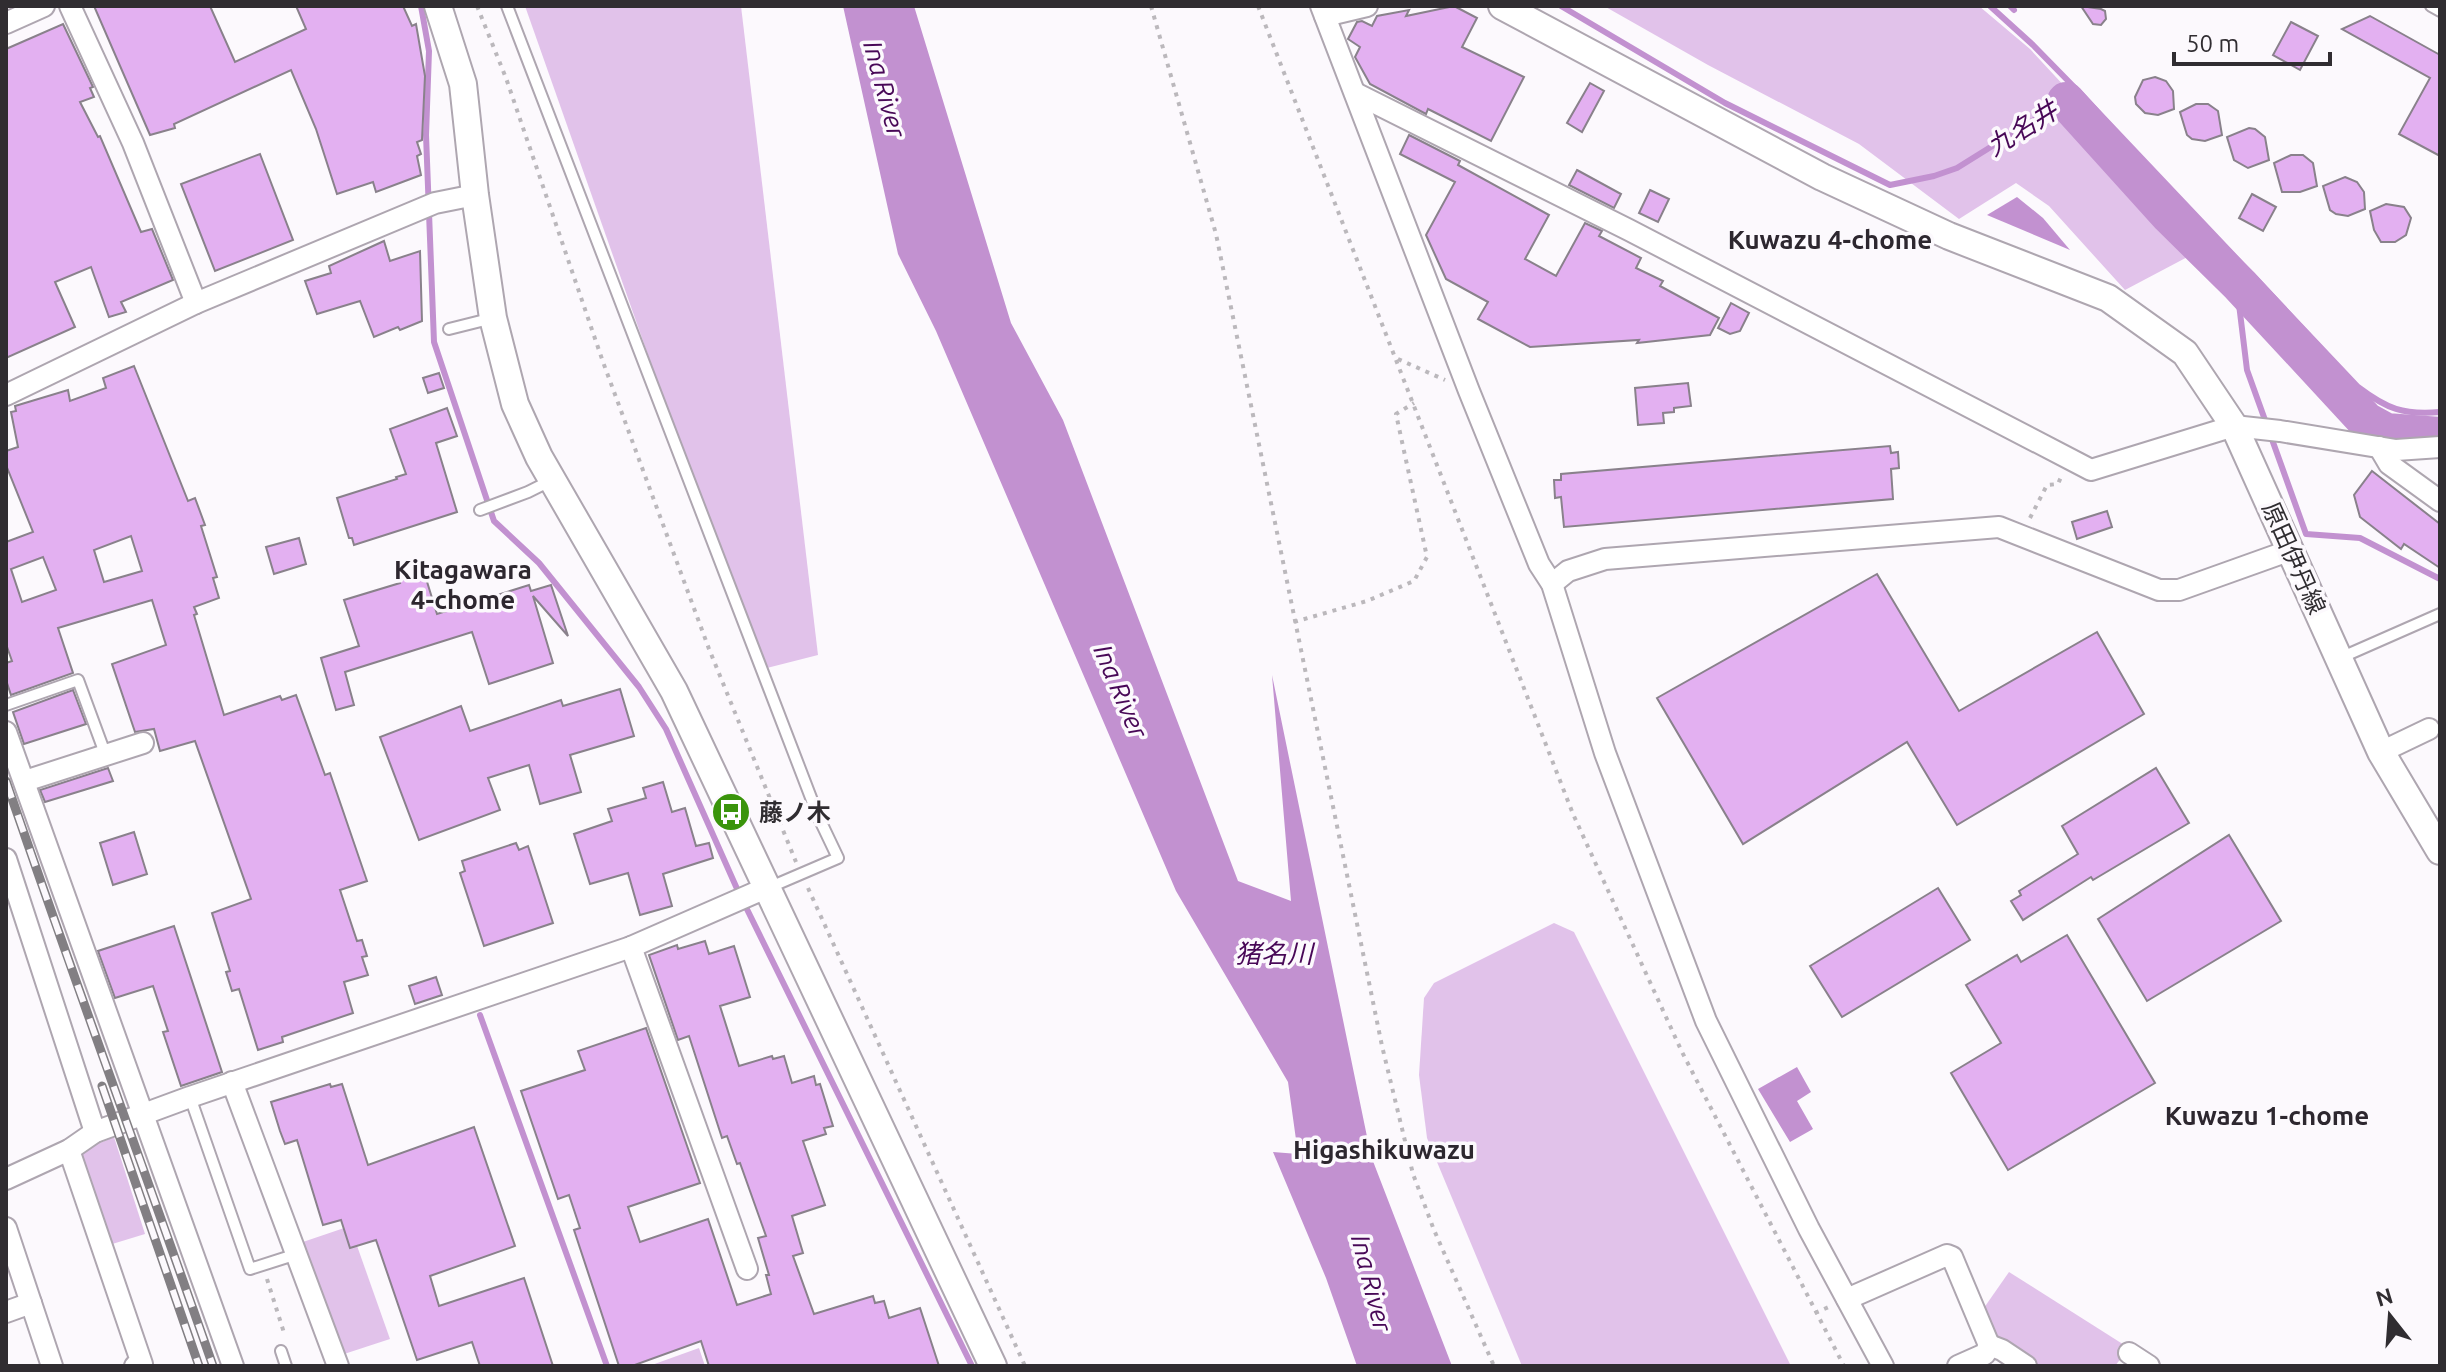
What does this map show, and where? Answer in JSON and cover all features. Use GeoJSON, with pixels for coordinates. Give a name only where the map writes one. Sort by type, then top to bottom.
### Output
{"type":"FeatureCollection","features":[{"type":"Feature","properties":{"kind":"street"},"geometry":{"type":"LineString","coordinates":[[6,23],[44,6]]}},
{"type":"Feature","properties":{"kind":"street"},"geometry":{"type":"LineString","coordinates":[[70,6],[133,143],[196,303]]}},
{"type":"Feature","properties":{"kind":"street"},"geometry":{"type":"LineString","coordinates":[[438,6],[463,84],[493,318],[515,404],[552,479],[674,691],[993,1366]]}},
{"type":"Feature","properties":{"kind":"street"},"geometry":{"type":"LineString","coordinates":[[1367,6],[1323,11],[1469,391],[1539,564],[1552,584],[1605,753],[1706,1021],[1883,1366]]}},
{"type":"Feature","properties":{"kind":"street","name":"原田伊丹線"},"geometry":{"type":"LineString","coordinates":[[1502,6],[1822,177],[1949,236],[2108,298],[2185,353],[2234,426],[2381,752],[2439,849]]}},
{"type":"Feature","properties":{"kind":"street"},"geometry":{"type":"LineString","coordinates":[[1355,93],[1629,230],[2091,470],[2234,426],[2396,450],[2440,447]]}},
{"type":"Feature","properties":{"kind":"street"},"geometry":{"type":"LineString","coordinates":[[6,395],[196,303],[435,203],[475,195]]}},
{"type":"Feature","properties":{"kind":"street"},"geometry":{"type":"LineString","coordinates":[[2379,447],[2389,464],[2440,501]]}},
{"type":"Feature","properties":{"kind":"street"},"geometry":{"type":"LineString","coordinates":[[1552,584],[1568,571],[1605,559],[1999,527],[2159,590],[2179,590],[2291,550]]}},
{"type":"Feature","properties":{"kind":"street"},"geometry":{"type":"LineString","coordinates":[[2381,752],[2429,729]]}},
{"type":"Feature","properties":{"kind":"street"},"geometry":{"type":"LineString","coordinates":[[6,732],[233,1366]]}},
{"type":"Feature","properties":{"kind":"street"},"geometry":{"type":"LineString","coordinates":[[25,781],[143,743]]}},
{"type":"Feature","properties":{"kind":"street"},"geometry":{"type":"LineString","coordinates":[[6,859],[10,884],[95,1132]]}},
{"type":"Feature","properties":{"kind":"street"},"geometry":{"type":"LineString","coordinates":[[6,1179],[69,1150],[95,1132],[232,1082],[631,947],[766,888]]}},
{"type":"Feature","properties":{"kind":"street"},"geometry":{"type":"LineString","coordinates":[[631,947],[747,1269]]}},
{"type":"Feature","properties":{"kind":"street"},"geometry":{"type":"LineString","coordinates":[[232,1082],[338,1366]]}},
{"type":"Feature","properties":{"kind":"street"},"geometry":{"type":"LineString","coordinates":[[69,1150],[142,1364],[135,1366]]}},
{"type":"Feature","properties":{"kind":"street"},"geometry":{"type":"LineString","coordinates":[[6,1228],[52,1366]]}},
{"type":"Feature","properties":{"kind":"street"},"geometry":{"type":"LineString","coordinates":[[1847,1299],[1947,1255],[1952,1257],[1989,1345],[2026,1366]]}},
{"type":"Feature","properties":{"kind":"street"},"geometry":{"type":"LineString","coordinates":[[6,1312],[31,1303]]}},
{"type":"Feature","properties":{"kind":"street"},"geometry":{"type":"LineString","coordinates":[[1958,1366],[1985,1354],[1989,1345]]}},
{"type":"Feature","properties":{"kind":"street"},"geometry":{"type":"LineString","coordinates":[[2129,1353],[2149,1366]]}},
{"type":"Feature","properties":{"kind":"lane"},"geometry":{"type":"LineString","coordinates":[[507,6],[818,816],[838,858],[766,888]]}},
{"type":"Feature","properties":{"kind":"lane"},"geometry":{"type":"LineString","coordinates":[[2431,6],[2440,11]]}},
{"type":"Feature","properties":{"kind":"lane"},"geometry":{"type":"LineString","coordinates":[[449,329],[493,318]]}},
{"type":"Feature","properties":{"kind":"lane"},"geometry":{"type":"LineString","coordinates":[[480,510],[528,492],[552,479]]}},
{"type":"Feature","properties":{"kind":"lane"},"geometry":{"type":"LineString","coordinates":[[2340,658],[2440,614]]}},
{"type":"Feature","properties":{"kind":"lane"},"geometry":{"type":"LineString","coordinates":[[6,705],[78,680],[106,756]]}},
{"type":"Feature","properties":{"kind":"lane"},"geometry":{"type":"LineString","coordinates":[[190,1097],[250,1269],[297,1254]]}},
{"type":"Feature","properties":{"kind":"lane"},"geometry":{"type":"LineString","coordinates":[[281,1351],[286,1366]]}},
{"type":"Feature","properties":{"kind":"path"},"geometry":{"type":"LineString","coordinates":[[477,6],[506,78],[603,362],[709,649],[801,874],[1025,1366]]}},
{"type":"Feature","properties":{"kind":"path"},"geometry":{"type":"LineString","coordinates":[[1151,6],[1216,234],[1382,1046],[1413,1174],[1434,1230],[1494,1366]]}},
{"type":"Feature","properties":{"kind":"path"},"geometry":{"type":"LineString","coordinates":[[1258,6],[1573,814],[1682,1052],[1844,1366]]}},
{"type":"Feature","properties":{"kind":"path"},"geometry":{"type":"LineString","coordinates":[[1396,358],[1469,391]]}},
{"type":"Feature","properties":{"kind":"path"},"geometry":{"type":"LineString","coordinates":[[1294,622],[1367,601],[1414,581],[1427,557],[1396,414],[1414,403]]}},
{"type":"Feature","properties":{"kind":"path"},"geometry":{"type":"LineString","coordinates":[[2021,534],[2047,485],[2058,484],[2071,460]]}},
{"type":"Feature","properties":{"kind":"path"},"geometry":{"type":"LineString","coordinates":[[262,1266],[285,1338],[278,1341],[281,1351]]}},
{"type":"Feature","properties":{"kind":"shaded area"},"geometry":{"type":"Polygon","coordinates":[[[525,6],[741,6],[818,655],[759,670],[525,6]]]}},
{"type":"Feature","properties":{"kind":"shaded area"},"geometry":{"type":"Polygon","coordinates":[[[1604,6],[1979,6],[2030,49],[2067,89],[2035,112],[2047,124],[2065,111],[2131,188],[2195,253],[2125,290],[2049,206],[2016,183],[1959,219],[1859,144],[1604,6]]]}},
{"type":"Feature","properties":{"kind":"shaded area"},"geometry":{"type":"Polygon","coordinates":[[[1554,923],[1574,932],[1791,1366],[1522,1366],[1427,1138],[1419,1075],[1424,998],[1434,983],[1554,923]]]}},
{"type":"Feature","properties":{"kind":"shaded area"},"geometry":{"type":"Polygon","coordinates":[[[114,1137],[145,1234],[109,1245],[78,1152],[114,1137]]]}},
{"type":"Feature","properties":{"kind":"shaded area"},"geometry":{"type":"Polygon","coordinates":[[[350,1226],[390,1339],[338,1356],[300,1243],[350,1226]]]}},
{"type":"Feature","properties":{"kind":"shaded area"},"geometry":{"type":"Polygon","coordinates":[[[2009,1272],[2129,1348],[2115,1366],[2033,1366],[1988,1336],[1979,1315],[2009,1272]]]}},
{"type":"Feature","properties":{"kind":"shaded area"},"geometry":{"type":"Polygon","coordinates":[[[699,1348],[705,1366],[649,1366],[699,1348]]]}},
{"type":"Feature","properties":{"kind":"water","name":"猪名川"},"geometry":{"type":"Polygon","coordinates":[[[843,6],[914,6],[1011,323],[1063,420],[1238,881],[1291,901],[1272,675],[1371,1156],[1452,1366],[1357,1366],[1326,1278],[1273,1152],[1298,1154],[1288,1082],[1176,891],[936,331],[898,254],[843,6]]]}},
{"type":"Feature","properties":{"kind":"water"},"geometry":{"type":"Polygon","coordinates":[[[2017,197],[2043,218],[2070,250],[1987,215],[2017,197]]]}},
{"type":"Feature","properties":{"kind":"water"},"geometry":{"type":"Polygon","coordinates":[[[1797,1067],[1811,1092],[1797,1101],[1813,1129],[1790,1142],[1758,1089],[1797,1067]]]}},
{"type":"Feature","properties":{"kind":"building"},"geometry":{"type":"Polygon","coordinates":[[[94,6],[210,6],[235,62],[306,29],[296,6],[403,6],[412,26],[416,24],[425,76],[422,140],[417,142],[421,154],[417,156],[421,175],[376,192],[373,182],[337,194],[316,129],[291,70],[174,124],[175,128],[150,135],[94,6]]]}},
{"type":"Feature","properties":{"kind":"building"},"geometry":{"type":"Polygon","coordinates":[[[1454,6],[1477,18],[1462,47],[1524,77],[1491,141],[1428,109],[1426,114],[1370,84],[1355,57],[1360,47],[1348,39],[1357,22],[1372,26],[1377,16],[1409,10],[1406,16],[1454,6]]]}},
{"type":"Feature","properties":{"kind":"building"},"geometry":{"type":"Polygon","coordinates":[[[2081,6],[2105,11],[2106,19],[2101,25],[2093,24],[2081,6]]]}},
{"type":"Feature","properties":{"kind":"building"},"geometry":{"type":"Polygon","coordinates":[[[2370,16],[2440,55],[2440,156],[2399,134],[2430,78],[2342,29],[2370,16]]]}},
{"type":"Feature","properties":{"kind":"building"},"geometry":{"type":"Polygon","coordinates":[[[2291,22],[2318,36],[2300,70],[2273,55],[2291,22]]]}},
{"type":"Feature","properties":{"kind":"building"},"geometry":{"type":"Polygon","coordinates":[[[63,24],[93,87],[90,88],[94,97],[80,102],[100,136],[141,232],[152,229],[173,280],[121,302],[126,312],[109,317],[91,267],[55,282],[75,327],[6,358],[6,49],[63,24]]]}},
{"type":"Feature","properties":{"kind":"building"},"geometry":{"type":"Polygon","coordinates":[[[2155,77],[2166,81],[2173,91],[2174,109],[2158,115],[2145,113],[2136,104],[2135,97],[2143,80],[2155,77]]]}},
{"type":"Feature","properties":{"kind":"building"},"geometry":{"type":"Polygon","coordinates":[[[1590,83],[1604,91],[1582,132],[1567,123],[1590,83]]]}},
{"type":"Feature","properties":{"kind":"building"},"geometry":{"type":"Polygon","coordinates":[[[2196,104],[2208,104],[2218,111],[2222,135],[2205,141],[2187,135],[2180,112],[2196,104]]]}},
{"type":"Feature","properties":{"kind":"building"},"geometry":{"type":"Polygon","coordinates":[[[2249,128],[2265,137],[2269,160],[2248,168],[2234,160],[2227,137],[2249,128]]]}},
{"type":"Feature","properties":{"kind":"building"},"geometry":{"type":"Polygon","coordinates":[[[1409,135],[1460,161],[1458,165],[1549,215],[1525,259],[1556,276],[1585,223],[1602,231],[1599,236],[1641,258],[1636,268],[1663,281],[1660,286],[1719,318],[1710,335],[1637,343],[1639,340],[1530,347],[1478,319],[1488,302],[1446,279],[1426,235],[1455,182],[1400,154],[1409,135]]]}},
{"type":"Feature","properties":{"kind":"building"},"geometry":{"type":"Polygon","coordinates":[[[260,154],[293,240],[215,271],[181,184],[260,154]]]}},
{"type":"Feature","properties":{"kind":"building"},"geometry":{"type":"Polygon","coordinates":[[[2291,155],[2303,155],[2313,163],[2317,186],[2300,192],[2282,192],[2274,163],[2291,155]]]}},
{"type":"Feature","properties":{"kind":"building"},"geometry":{"type":"Polygon","coordinates":[[[1577,170],[1621,194],[1614,208],[1569,185],[1577,170]]]}},
{"type":"Feature","properties":{"kind":"building"},"geometry":{"type":"Polygon","coordinates":[[[2345,177],[2357,182],[2364,192],[2365,209],[2348,216],[2330,210],[2323,186],[2345,177]]]}},
{"type":"Feature","properties":{"kind":"building"},"geometry":{"type":"Polygon","coordinates":[[[1650,190],[1669,199],[1658,222],[1639,213],[1650,190]]]}},
{"type":"Feature","properties":{"kind":"building"},"geometry":{"type":"Polygon","coordinates":[[[2252,194],[2276,207],[2263,231],[2239,218],[2252,194]]]}},
{"type":"Feature","properties":{"kind":"building"},"geometry":{"type":"Polygon","coordinates":[[[2386,204],[2404,207],[2411,218],[2406,235],[2395,242],[2381,242],[2374,230],[2370,211],[2386,204]]]}},
{"type":"Feature","properties":{"kind":"building"},"geometry":{"type":"Polygon","coordinates":[[[384,241],[390,261],[420,251],[422,321],[374,337],[360,301],[317,314],[305,281],[331,273],[329,266],[384,241]]]}},
{"type":"Feature","properties":{"kind":"building"},"geometry":{"type":"Polygon","coordinates":[[[1731,303],[1749,313],[1740,331],[1730,334],[1718,328],[1731,303]]]}},
{"type":"Feature","properties":{"kind":"building"},"geometry":{"type":"Polygon","coordinates":[[[134,366],[188,501],[195,498],[205,525],[201,526],[217,577],[213,578],[219,598],[194,607],[197,614],[194,615],[224,715],[280,696],[282,700],[296,695],[325,775],[330,773],[367,881],[340,890],[357,941],[362,940],[367,956],[362,957],[368,975],[344,982],[353,1013],[282,1037],[283,1042],[258,1050],[239,989],[232,991],[226,972],[230,971],[212,913],[251,899],[195,741],[160,751],[154,729],[135,732],[112,664],[166,645],[152,600],[58,628],[73,673],[11,695],[6,680],[6,663],[12,661],[6,644],[6,542],[33,532],[6,465],[6,451],[18,447],[11,412],[16,411],[15,406],[68,390],[70,401],[106,388],[103,378],[134,366]],[[131,536],[94,550],[104,582],[142,571],[131,536]],[[43,557],[11,569],[22,602],[56,590],[43,557]]]}},
{"type":"Feature","properties":{"kind":"building"},"geometry":{"type":"Polygon","coordinates":[[[439,373],[444,388],[428,393],[423,378],[439,373]]]}},
{"type":"Feature","properties":{"kind":"building"},"geometry":{"type":"Polygon","coordinates":[[[1688,383],[1691,406],[1663,413],[1664,423],[1638,425],[1635,388],[1688,383]]]}},
{"type":"Feature","properties":{"kind":"building"},"geometry":{"type":"Polygon","coordinates":[[[447,408],[457,436],[436,443],[457,512],[354,545],[337,498],[406,474],[390,429],[447,408]]]}},
{"type":"Feature","properties":{"kind":"building"},"geometry":{"type":"Polygon","coordinates":[[[1890,446],[1891,453],[1898,452],[1899,468],[1891,469],[1893,499],[1564,527],[1561,497],[1555,498],[1554,480],[1561,480],[1561,474],[1890,446]]]}},
{"type":"Feature","properties":{"kind":"building"},"geometry":{"type":"Polygon","coordinates":[[[2372,471],[2440,524],[2440,568],[2404,544],[2401,549],[2360,517],[2354,495],[2372,471]]]}},
{"type":"Feature","properties":{"kind":"building"},"geometry":{"type":"Polygon","coordinates":[[[2107,511],[2112,527],[2077,539],[2072,522],[2107,511]]]}},
{"type":"Feature","properties":{"kind":"building"},"geometry":{"type":"Polygon","coordinates":[[[299,538],[306,564],[274,574],[266,547],[299,538]]]}},
{"type":"Feature","properties":{"kind":"building"},"geometry":{"type":"Polygon","coordinates":[[[424,572],[437,614],[529,585],[531,591],[551,585],[568,636],[533,596],[553,663],[489,684],[472,632],[345,672],[354,705],[336,710],[321,658],[359,646],[344,600],[400,583],[399,580],[424,572]]]}},
{"type":"Feature","properties":{"kind":"building"},"geometry":{"type":"Polygon","coordinates":[[[1877,574],[1959,711],[2097,632],[2144,714],[1957,825],[1907,742],[1743,844],[1657,698],[1877,574]]]}},
{"type":"Feature","properties":{"kind":"building"},"geometry":{"type":"Polygon","coordinates":[[[620,689],[634,736],[570,755],[581,792],[540,804],[529,765],[488,778],[500,810],[419,840],[380,737],[461,706],[470,731],[561,700],[563,706],[620,689]]]}},
{"type":"Feature","properties":{"kind":"building"},"geometry":{"type":"Polygon","coordinates":[[[73,690],[86,724],[24,744],[13,712],[73,690]]]}},
{"type":"Feature","properties":{"kind":"building"},"geometry":{"type":"Polygon","coordinates":[[[108,768],[113,781],[45,802],[40,790],[108,768]]]}},
{"type":"Feature","properties":{"kind":"building"},"geometry":{"type":"Polygon","coordinates":[[[2156,768],[2189,823],[2093,880],[2091,877],[2023,920],[2011,901],[2021,895],[2019,891],[2078,854],[2062,826],[2156,768]]]}},
{"type":"Feature","properties":{"kind":"building"},"geometry":{"type":"Polygon","coordinates":[[[663,782],[672,812],[685,808],[696,846],[709,843],[713,858],[663,874],[672,906],[640,915],[628,873],[590,884],[574,834],[612,821],[608,809],[646,798],[643,788],[663,782]]]}},
{"type":"Feature","properties":{"kind":"building"},"geometry":{"type":"Polygon","coordinates":[[[134,832],[147,874],[113,885],[100,843],[134,832]]]}},
{"type":"Feature","properties":{"kind":"building"},"geometry":{"type":"Polygon","coordinates":[[[2229,835],[2281,921],[2147,1001],[2098,919],[2229,835]]]}},
{"type":"Feature","properties":{"kind":"building"},"geometry":{"type":"Polygon","coordinates":[[[516,843],[519,850],[528,846],[553,923],[484,946],[460,873],[465,871],[462,861],[516,843]]]}},
{"type":"Feature","properties":{"kind":"building"},"geometry":{"type":"Polygon","coordinates":[[[1938,888],[1970,940],[1842,1017],[1810,966],[1938,888]]]}},
{"type":"Feature","properties":{"kind":"building"},"geometry":{"type":"Polygon","coordinates":[[[174,926],[222,1072],[181,1086],[163,1032],[168,1031],[153,986],[115,998],[98,951],[174,926]]]}},
{"type":"Feature","properties":{"kind":"building"},"geometry":{"type":"Polygon","coordinates":[[[2067,935],[2155,1083],[2008,1170],[1951,1073],[2001,1043],[1966,985],[2017,955],[2021,962],[2067,935]]]}},
{"type":"Feature","properties":{"kind":"building"},"geometry":{"type":"Polygon","coordinates":[[[705,941],[709,954],[734,946],[750,997],[720,1006],[739,1066],[772,1056],[773,1059],[784,1056],[792,1083],[814,1076],[816,1085],[820,1084],[833,1126],[824,1128],[826,1134],[803,1141],[825,1205],[792,1216],[803,1253],[793,1256],[814,1314],[873,1296],[875,1303],[884,1301],[889,1318],[920,1308],[939,1366],[709,1366],[701,1341],[632,1366],[619,1366],[574,1230],[580,1228],[569,1195],[558,1199],[521,1091],[585,1070],[578,1051],[646,1028],[700,1183],[628,1207],[640,1242],[708,1219],[737,1305],[771,1294],[758,1238],[766,1236],[740,1163],[737,1164],[727,1136],[722,1138],[689,1036],[678,1040],[649,955],[677,945],[678,949],[705,941]]]}},
{"type":"Feature","properties":{"kind":"building"},"geometry":{"type":"Polygon","coordinates":[[[436,977],[442,995],[415,1004],[409,986],[436,977]]]}},
{"type":"Feature","properties":{"kind":"building"},"geometry":{"type":"Polygon","coordinates":[[[330,1084],[331,1087],[342,1084],[368,1165],[474,1127],[515,1246],[430,1276],[439,1306],[524,1278],[553,1366],[480,1366],[472,1342],[417,1360],[376,1240],[350,1248],[341,1220],[323,1225],[297,1140],[285,1144],[280,1131],[271,1102],[330,1084]]]}},
{"type":"Feature","properties":{"kind":"waterway"},"geometry":{"type":"LineString","coordinates":[[421,6],[429,51],[426,135],[434,342],[494,521],[539,563],[639,687],[666,729],[738,891],[972,1366]]}},
{"type":"Feature","properties":{"kind":"waterway","name":"九名井"},"geometry":{"type":"LineString","coordinates":[[1561,6],[1725,103],[1890,185],[1957,168],[2079,92],[1990,6]]}},
{"type":"Feature","properties":{"kind":"waterway"},"geometry":{"type":"LineString","coordinates":[[2010,6],[2014,10]]}},
{"type":"Feature","properties":{"kind":"waterway"},"geometry":{"type":"LineString","coordinates":[[2079,92],[2358,387],[2396,409],[2440,412]]}},
{"type":"Feature","properties":{"kind":"waterway","name":"九名井"},"geometry":{"type":"LineString","coordinates":[[2066,101],[2169,215],[2240,285],[2366,421],[2386,432],[2440,436]]}},
{"type":"Feature","properties":{"kind":"waterway"},"geometry":{"type":"LineString","coordinates":[[2169,215],[2168,222],[2238,296],[2247,370],[2306,534],[2360,538],[2440,579]]}},
{"type":"Feature","properties":{"kind":"waterway"},"geometry":{"type":"LineString","coordinates":[[480,1015],[607,1366]]}},
{"type":"Feature","properties":{"kind":"railway"},"geometry":{"type":"LineString","coordinates":[[6,781],[213,1366]]}},
{"type":"Feature","properties":{"kind":"railway"},"geometry":{"type":"LineString","coordinates":[[102,1086],[199,1366]]}},
{"type":"Feature","properties":{"kind":"place","name":"藤ノ木"},"geometry":{"type":"Point","coordinates":[731,812]}},
{"type":"Feature","properties":{"kind":"district","name":"Kuwazu 4-chome"},"geometry":{"type":"Point","coordinates":[1830,239]}},
{"type":"Feature","properties":{"kind":"district","name":"Kitagawara 4-chome"},"geometry":{"type":"Point","coordinates":[463,584]}},
{"type":"Feature","properties":{"kind":"district","name":"Kuwazu 1-chome"},"geometry":{"type":"Point","coordinates":[2267,1115]}},
{"type":"Feature","properties":{"kind":"district","name":"Higashikuwazu"},"geometry":{"type":"Point","coordinates":[1384,1149]}},
{"type":"Feature","properties":{"kind":"water label","name":"Ina River"},"geometry":{"type":"Point","coordinates":[885,89]}},
{"type":"Feature","properties":{"kind":"water label","name":"Ina River"},"geometry":{"type":"Point","coordinates":[1121,691]}},
{"type":"Feature","properties":{"kind":"water label","name":"Ina River"},"geometry":{"type":"Point","coordinates":[1372,1283]}}]}
